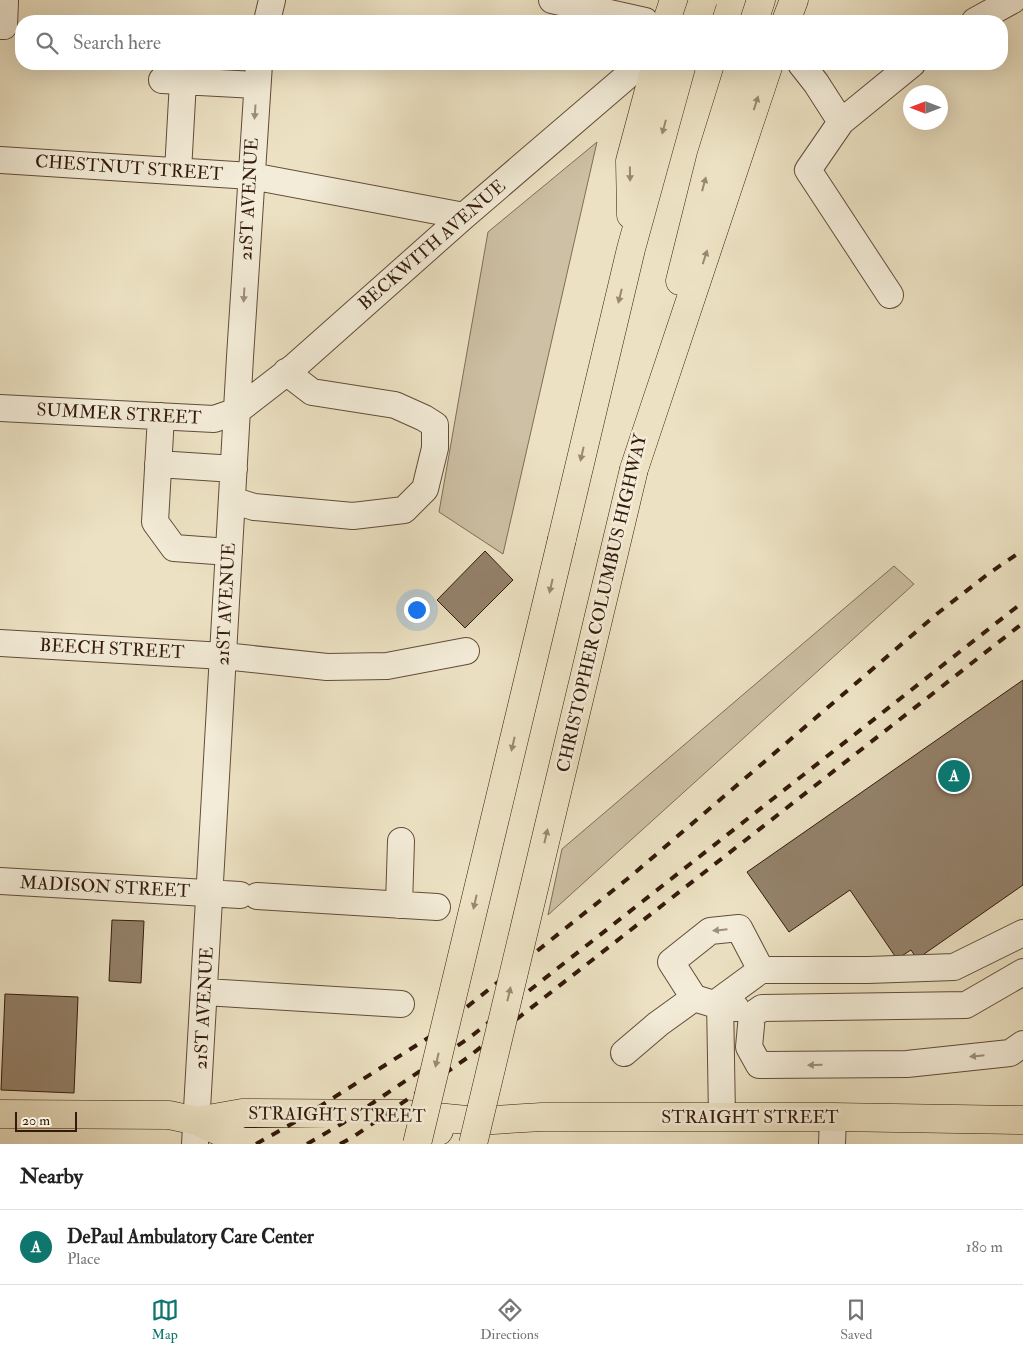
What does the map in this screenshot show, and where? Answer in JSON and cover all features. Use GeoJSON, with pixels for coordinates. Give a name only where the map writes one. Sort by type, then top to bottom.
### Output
{"type":"FeatureCollection","features":[{"type":"Feature","properties":{"kind":"main road"},"geometry":{"type":"LineString","coordinates":[[651,15],[674,0]]}},
{"type":"Feature","properties":{"kind":"main road"},"geometry":{"type":"LineString","coordinates":[[698,15],[703,0]]}},
{"type":"Feature","properties":{"kind":"main road"},"geometry":{"type":"LineString","coordinates":[[757,15],[763,0]]}},
{"type":"Feature","properties":{"kind":"main road"},"geometry":{"type":"LineString","coordinates":[[788,15],[794,0]]}},
{"type":"Feature","properties":{"kind":"main road"},"geometry":{"type":"LineString","coordinates":[[631,249],[630,161],[643,109],[670,70]]}},
{"type":"Feature","properties":{"kind":"main road"},"geometry":{"type":"LineString","coordinates":[[417,1144],[631,249],[671,70]]}},
{"type":"Feature","properties":{"kind":"main road","name":"CHRISTOPHER COLUMBUS HIGHWAY"},"geometry":{"type":"LineString","coordinates":[[475,1132],[690,236],[721,123],[738,70]]}},
{"type":"Feature","properties":{"kind":"main road"},"geometry":{"type":"LineString","coordinates":[[634,470],[767,70]]}},
{"type":"Feature","properties":{"kind":"main road","name":"STRAIGHT STREET"},"geometry":{"type":"LineString","coordinates":[[0,1114],[169,1115],[196,1132],[242,1113],[405,1114],[475,1132],[542,1116],[1023,1120]]}},
{"type":"Feature","properties":{"kind":"street"},"geometry":{"type":"LineString","coordinates":[[268,15],[272,0]]}},
{"type":"Feature","properties":{"kind":"street"},"geometry":{"type":"LineString","coordinates":[[552,0],[637,15]]}},
{"type":"Feature","properties":{"kind":"street"},"geometry":{"type":"LineString","coordinates":[[692,15],[712,0]]}},
{"type":"Feature","properties":{"kind":"street"},"geometry":{"type":"LineString","coordinates":[[763,0],[771,15]]}},
{"type":"Feature","properties":{"kind":"street"},"geometry":{"type":"LineString","coordinates":[[986,15],[1013,0]]}},
{"type":"Feature","properties":{"kind":"street","name":"BECKWITH AVENUE"},"geometry":{"type":"LineString","coordinates":[[237,411],[295,366],[630,70]]}},
{"type":"Feature","properties":{"kind":"street"},"geometry":{"type":"LineString","coordinates":[[806,70],[841,122]]}},
{"type":"Feature","properties":{"kind":"street"},"geometry":{"type":"LineString","coordinates":[[890,295],[808,170],[841,122],[905,70]]}},
{"type":"Feature","properties":{"kind":"street"},"geometry":{"type":"LineString","coordinates":[[178,171],[173,81],[258,75]]}},
{"type":"Feature","properties":{"kind":"street","name":"21ST AVENUE"},"geometry":{"type":"LineString","coordinates":[[196,1132],[258,75]]}},
{"type":"Feature","properties":{"kind":"street","name":"CHESTNUT STREET"},"geometry":{"type":"LineString","coordinates":[[0,160],[251,176],[464,216]]}},
{"type":"Feature","properties":{"kind":"street"},"geometry":{"type":"LineString","coordinates":[[232,500],[254,507],[353,516],[404,510],[425,489],[435,448],[435,425],[395,404],[312,392],[286,372]]}},
{"type":"Feature","properties":{"kind":"street","name":"SUMMER STREET"},"geometry":{"type":"LineString","coordinates":[[0,408],[214,419],[237,411]]}},
{"type":"Feature","properties":{"kind":"street"},"geometry":{"type":"LineString","coordinates":[[161,416],[154,522],[174,548],[229,552]]}},
{"type":"Feature","properties":{"kind":"street"},"geometry":{"type":"LineString","coordinates":[[158,464],[234,469]]}},
{"type":"Feature","properties":{"kind":"street","name":"BEECH STREET"},"geometry":{"type":"LineString","coordinates":[[0,643],[224,656],[327,668],[387,666],[466,651]]}},
{"type":"Feature","properties":{"kind":"street"},"geometry":{"type":"LineString","coordinates":[[400,905],[401,841]]}},
{"type":"Feature","properties":{"kind":"street","name":"MADISON STREET"},"geometry":{"type":"LineString","coordinates":[[0,881],[437,907]]}},
{"type":"Feature","properties":{"kind":"street"},"geometry":{"type":"LineString","coordinates":[[761,970],[739,928],[710,931],[671,962],[694,998],[720,1006],[757,1011],[966,1005],[1023,972]]}},
{"type":"Feature","properties":{"kind":"street"},"geometry":{"type":"LineString","coordinates":[[722,1116],[720,1000],[761,970],[868,970],[954,967],[1018,943]]}},
{"type":"Feature","properties":{"kind":"street"},"geometry":{"type":"LineString","coordinates":[[204,992],[401,1004]]}},
{"type":"Feature","properties":{"kind":"street"},"geometry":{"type":"LineString","coordinates":[[624,1054],[658,1024],[694,998]]}},
{"type":"Feature","properties":{"kind":"street"},"geometry":{"type":"LineString","coordinates":[[757,1011],[749,1047],[759,1065],[907,1064],[1010,1053],[1023,1044]]}},
{"type":"Feature","properties":{"kind":"street"},"geometry":{"type":"LineString","coordinates":[[721,1062],[753,1055]]}},
{"type":"Feature","properties":{"kind":"street"},"geometry":{"type":"LineString","coordinates":[[832,1144],[833,1117]]}},
{"type":"Feature","properties":{"kind":"shaded area"},"geometry":{"type":"Polygon","coordinates":[[[597,142],[503,554],[439,512],[488,232],[597,142]]]}},
{"type":"Feature","properties":{"kind":"shaded area"},"geometry":{"type":"Polygon","coordinates":[[[894,566],[914,584],[548,915],[562,849],[894,566]]]}},
{"type":"Feature","properties":{"kind":"building"},"geometry":{"type":"Polygon","coordinates":[[[485,551],[513,580],[465,628],[437,600],[485,551]]]}},
{"type":"Feature","properties":{"kind":"building"},"geometry":{"type":"Polygon","coordinates":[[[1023,680],[1023,885],[917,959],[911,950],[897,959],[850,890],[789,932],[747,872],[1023,680]]]}},
{"type":"Feature","properties":{"kind":"building"},"geometry":{"type":"Polygon","coordinates":[[[112,920],[144,921],[141,983],[109,981],[112,920]]]}},
{"type":"Feature","properties":{"kind":"building"},"geometry":{"type":"Polygon","coordinates":[[[5,994],[78,997],[74,1093],[1,1090],[5,994]]]}},
{"type":"Feature","properties":{"kind":"railway"},"geometry":{"type":"LineString","coordinates":[[256,1144],[295,1122],[428,1038],[631,876],[938,613],[988,574],[1023,550]]}},
{"type":"Feature","properties":{"kind":"railway"},"geometry":{"type":"LineString","coordinates":[[307,1144],[343,1123],[469,1038],[1023,602]]}},
{"type":"Feature","properties":{"kind":"railway"},"geometry":{"type":"LineString","coordinates":[[340,1144],[467,1058],[1023,623]]}},
{"type":"Feature","properties":{"kind":"place","name":"DePaul Ambulatory Care Center"},"geometry":{"type":"Point","coordinates":[954,776]}}]}
